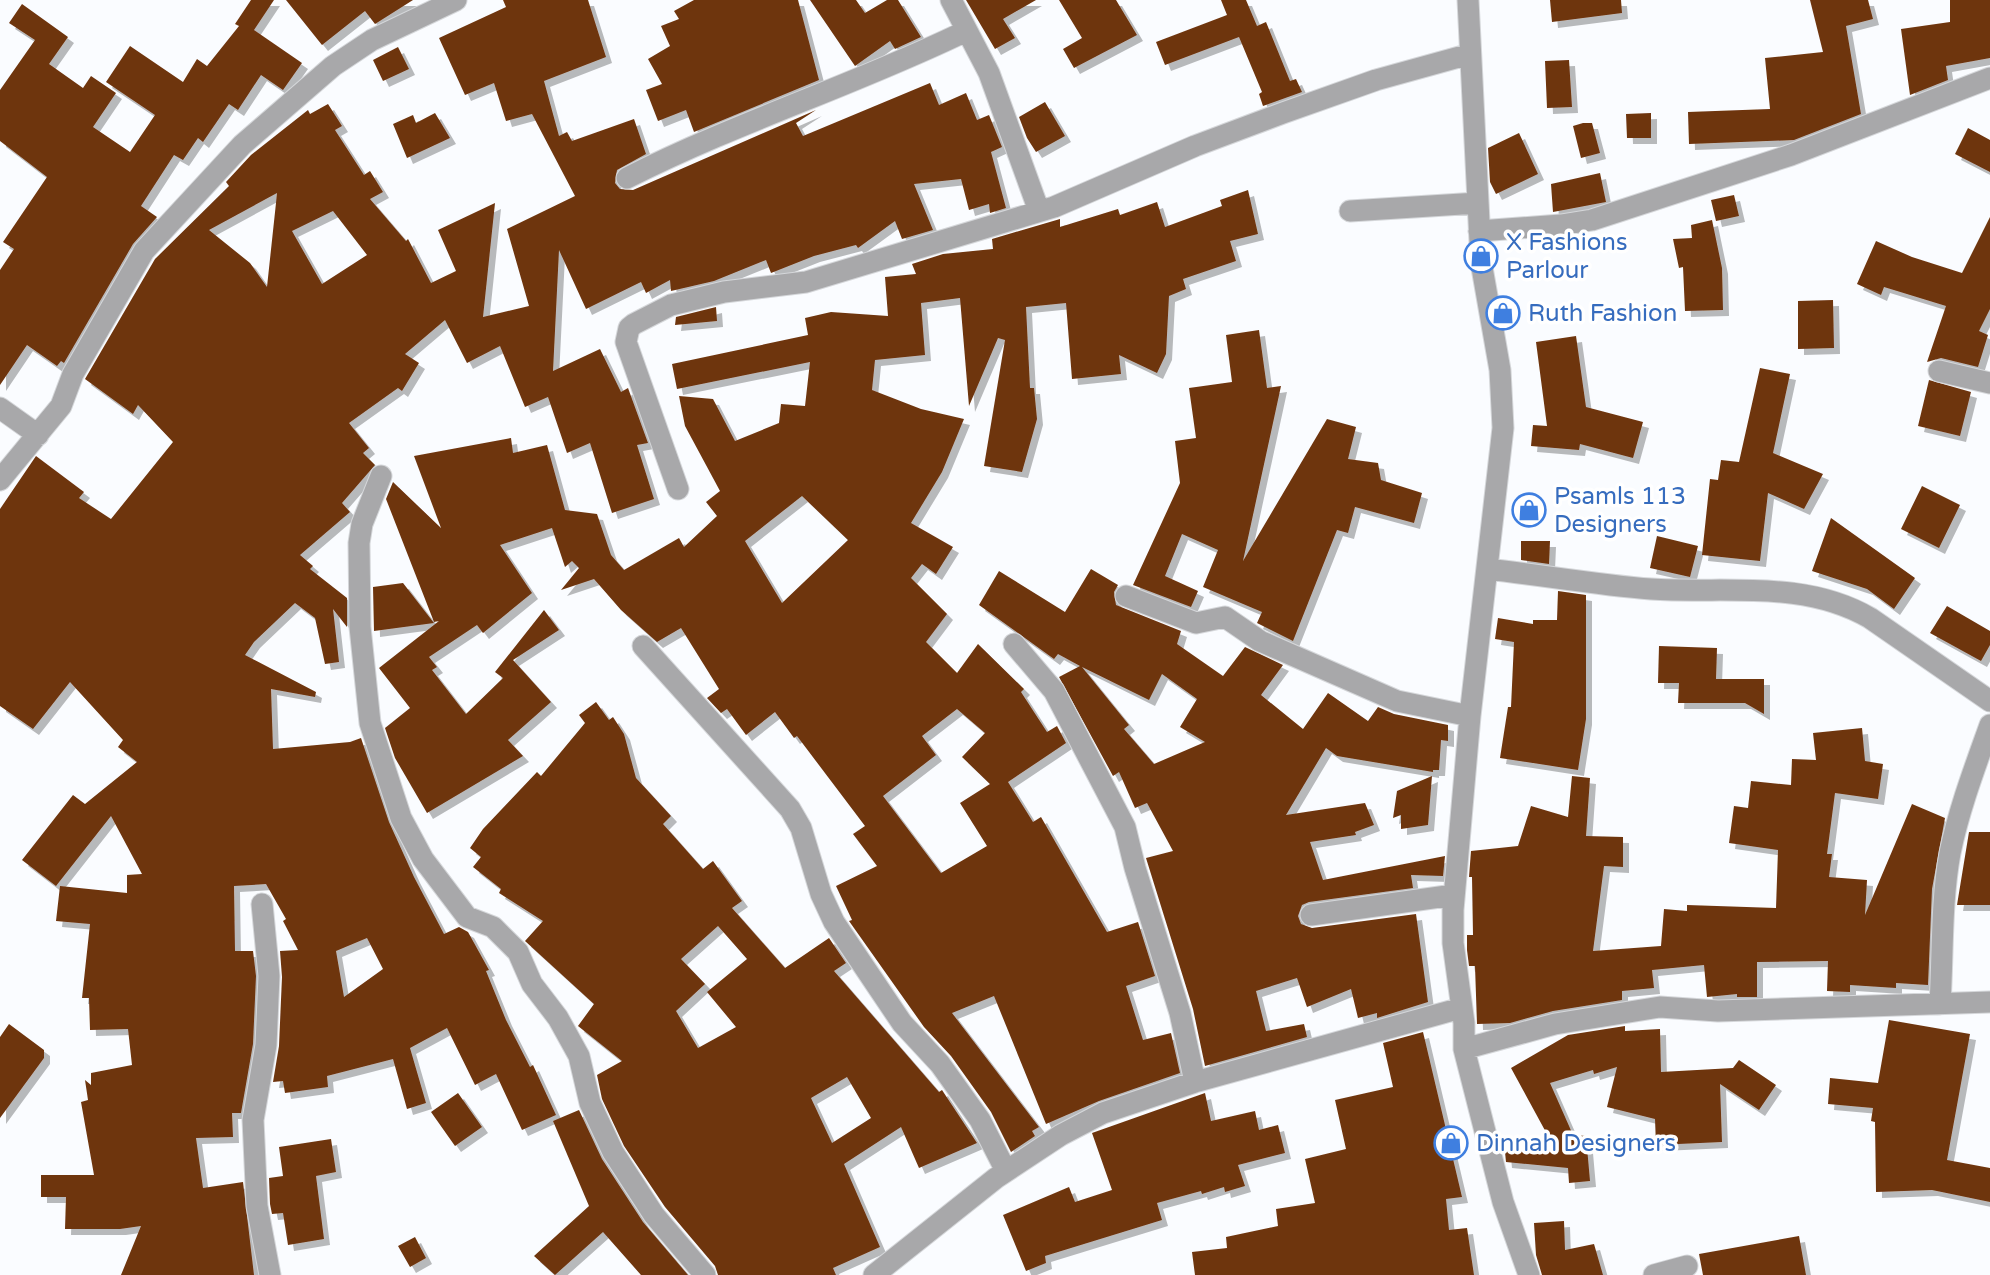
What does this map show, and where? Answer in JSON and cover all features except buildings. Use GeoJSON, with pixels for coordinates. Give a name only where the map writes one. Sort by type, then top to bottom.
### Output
{"type":"FeatureCollection","features":[{"type":"Feature","properties":{"kind":"street"},"geometry":{"type":"LineString","coordinates":[[0,480],[61,406],[73,374],[144,251],[242,145],[333,66],[372,40],[456,0]]}},
{"type":"Feature","properties":{"kind":"street"},"geometry":{"type":"LineString","coordinates":[[951,0],[989,73],[1039,211]]}},
{"type":"Feature","properties":{"kind":"street"},"geometry":{"type":"LineString","coordinates":[[1468,0],[1479,231],[1489,315],[1500,370],[1503,428],[1471,716],[1454,895],[1454,943],[1464,1049],[1503,1202],[1529,1275]]}},
{"type":"Feature","properties":{"kind":"street"},"geometry":{"type":"LineString","coordinates":[[627,177],[746,122],[903,62],[966,31]]}},
{"type":"Feature","properties":{"kind":"street"},"geometry":{"type":"LineString","coordinates":[[678,489],[626,342],[629,328],[671,305],[724,292],[806,282],[1039,211],[1283,113],[1376,80],[1470,54]]}},
{"type":"Feature","properties":{"kind":"street"},"geometry":{"type":"LineString","coordinates":[[1479,231],[1561,225],[1592,219],[1791,155],[1990,78]]}},
{"type":"Feature","properties":{"kind":"street"},"geometry":{"type":"LineString","coordinates":[[1350,211],[1478,203]]}},
{"type":"Feature","properties":{"kind":"street"},"geometry":{"type":"LineString","coordinates":[[1939,371],[1990,383]]}},
{"type":"Feature","properties":{"kind":"street"},"geometry":{"type":"LineString","coordinates":[[0,408],[38,435]]}},
{"type":"Feature","properties":{"kind":"street"},"geometry":{"type":"LineString","coordinates":[[381,476],[365,516],[359,544],[360,626],[370,723],[401,818],[423,859],[467,916],[493,927],[518,952],[531,984],[558,1018],[579,1056],[590,1103],[613,1152],[654,1215],[705,1275]]}},
{"type":"Feature","properties":{"kind":"street"},"geometry":{"type":"LineString","coordinates":[[1487,569],[1650,589],[1819,596],[1849,606],[1870,618],[1990,701]]}},
{"type":"Feature","properties":{"kind":"street"},"geometry":{"type":"LineString","coordinates":[[1126,596],[1196,623],[1225,617],[1260,641],[1397,701],[1471,716]]}},
{"type":"Feature","properties":{"kind":"street"},"geometry":{"type":"LineString","coordinates":[[1014,644],[1054,691],[1125,827],[1180,1013],[1195,1082]]}},
{"type":"Feature","properties":{"kind":"street"},"geometry":{"type":"LineString","coordinates":[[643,646],[790,809],[801,828],[821,894],[834,922],[902,1023],[940,1064],[980,1120],[1006,1171]]}},
{"type":"Feature","properties":{"kind":"street"},"geometry":{"type":"LineString","coordinates":[[1940,1004],[1945,897],[1951,853],[1966,792],[1990,725]]}},
{"type":"Feature","properties":{"kind":"street"},"geometry":{"type":"LineString","coordinates":[[1311,915],[1454,895]]}},
{"type":"Feature","properties":{"kind":"street"},"geometry":{"type":"LineString","coordinates":[[262,904],[269,976],[266,1045],[253,1119],[257,1206],[270,1275]]}},
{"type":"Feature","properties":{"kind":"street"},"geometry":{"type":"LineString","coordinates":[[1464,1049],[1555,1024],[1660,1007],[1718,1011],[1990,1002]]}},
{"type":"Feature","properties":{"kind":"street"},"geometry":{"type":"LineString","coordinates":[[874,1275],[1006,1171],[1062,1135],[1103,1113],[1195,1082],[1461,1008]]}},
{"type":"Feature","properties":{"kind":"street"},"geometry":{"type":"LineString","coordinates":[[1654,1275],[1687,1266]]}},
{"type":"Feature","properties":{"kind":"place","name":"X Fashions Parlour"},"geometry":{"type":"Point","coordinates":[1481,256]}},
{"type":"Feature","properties":{"kind":"place","name":"Ruth Fashion"},"geometry":{"type":"Point","coordinates":[1503,313]}},
{"type":"Feature","properties":{"kind":"place","name":"Psamls 113 Designers"},"geometry":{"type":"Point","coordinates":[1529,510]}},
{"type":"Feature","properties":{"kind":"place","name":"Dinnah Designers"},"geometry":{"type":"Point","coordinates":[1451,1143]}}]}
